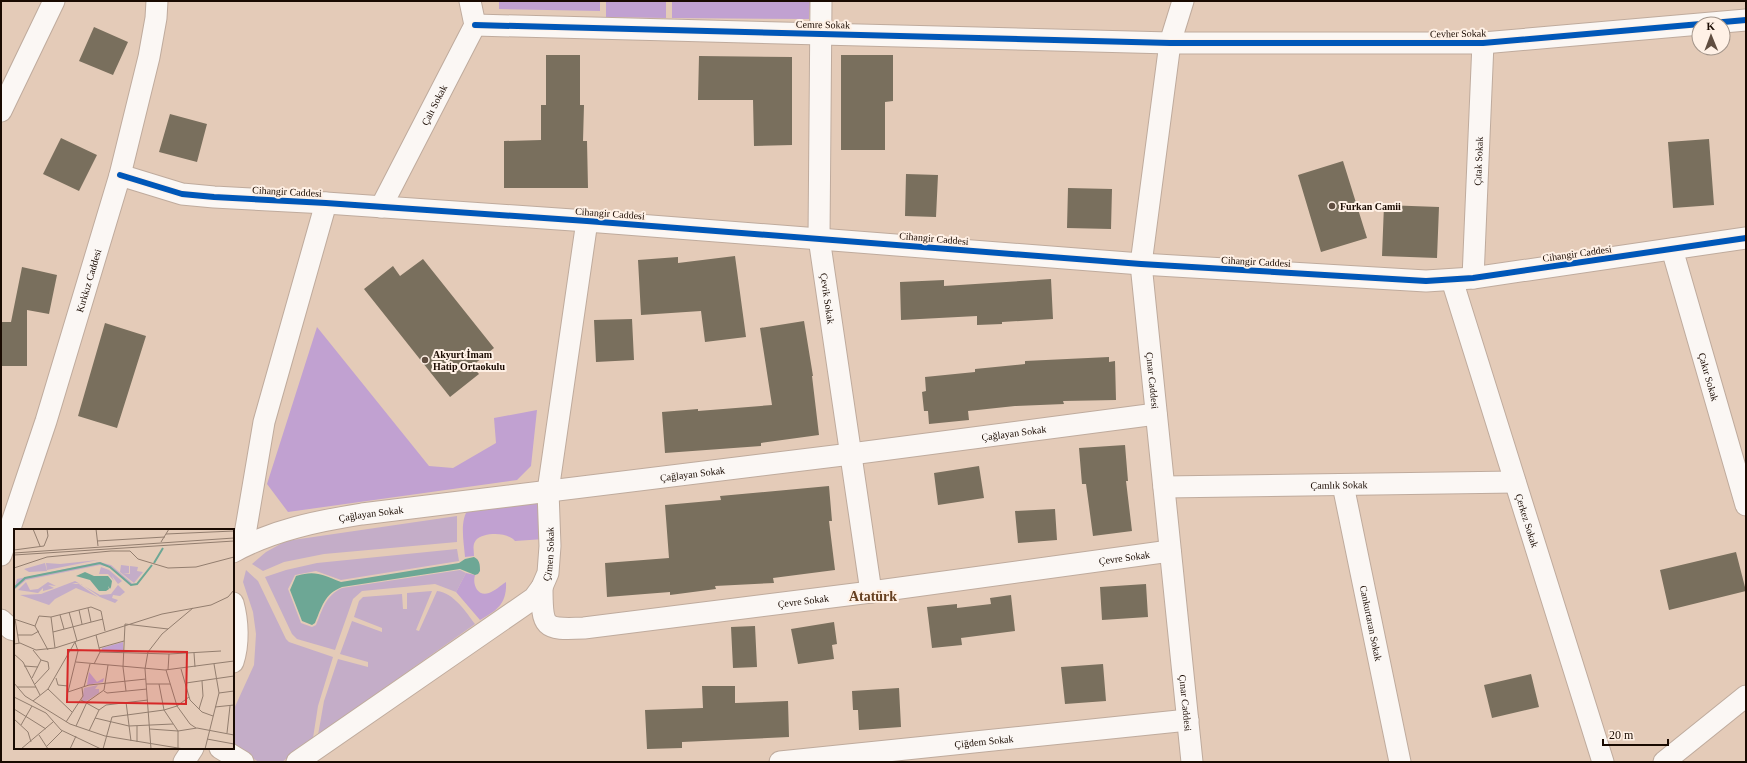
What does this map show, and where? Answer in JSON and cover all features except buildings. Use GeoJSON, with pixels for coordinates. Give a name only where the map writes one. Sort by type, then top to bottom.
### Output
{"type":"FeatureCollection","features":[{"type":"Feature","properties":{"kind":"street"},"geometry":{"type":"LineString","coordinates":[[1,111],[54,1]]}},
{"type":"Feature","properties":{"kind":"street","name":"Kırkkız Caddesi"},"geometry":{"type":"LineString","coordinates":[[3,544],[46,421],[120,175],[149,57],[156,18],[157,1]]}},
{"type":"Feature","properties":{"kind":"street"},"geometry":{"type":"LineString","coordinates":[[470,1],[475,25]]}},
{"type":"Feature","properties":{"kind":"street","name":"Çevik Sokak"},"geometry":{"type":"LineString","coordinates":[[821,1],[819,238],[871,592]]}},
{"type":"Feature","properties":{"kind":"street","name":"Çınar Caddesi"},"geometry":{"type":"LineString","coordinates":[[1183,1],[1170,43],[1141,264],[1192,762]]}},
{"type":"Feature","properties":{"kind":"street","name":"Cevher Sokak"},"geometry":{"type":"LineString","coordinates":[[1170,43],[1484,43],[1746,20]]}},
{"type":"Feature","properties":{"kind":"street","name":"Cemre Sokak"},"geometry":{"type":"LineString","coordinates":[[475,25],[1170,43]]}},
{"type":"Feature","properties":{"kind":"street","name":"Çalı Sokak"},"geometry":{"type":"LineString","coordinates":[[381,207],[475,25]]}},
{"type":"Feature","properties":{"kind":"street","name":"Çıtak Sokak"},"geometry":{"type":"LineString","coordinates":[[1473,278],[1484,43]]}},
{"type":"Feature","properties":{"kind":"street","name":"Cihangir Caddesi"},"geometry":{"type":"LineString","coordinates":[[120,175],[182,194],[214,197],[326,203],[587,221],[1141,264],[1426,281],[1473,278],[1746,238]]}},
{"type":"Feature","properties":{"kind":"street"},"geometry":{"type":"LineString","coordinates":[[238,549],[264,422],[326,203]]}},
{"type":"Feature","properties":{"kind":"street","name":"Çimen Sokak"},"geometry":{"type":"LineString","coordinates":[[297,762],[534,598],[542,587],[548,573],[549,559],[548,491],[587,221]]}},
{"type":"Feature","properties":{"kind":"street","name":"Çakır Sokak"},"geometry":{"type":"LineString","coordinates":[[1672,249],[1741,464],[1746,505]]}},
{"type":"Feature","properties":{"kind":"street","name":"Çerkez Sokak"},"geometry":{"type":"LineString","coordinates":[[1452,280],[1603,762]]}},
{"type":"Feature","properties":{"kind":"street","name":"Çağlayan Sokak"},"geometry":{"type":"LineString","coordinates":[[238,549],[280,532],[318,521],[1156,414]]}},
{"type":"Feature","properties":{"kind":"street","name":"Çamlık Sokak"},"geometry":{"type":"LineString","coordinates":[[1164,487],[1515,482]]}},
{"type":"Feature","properties":{"kind":"street","name":"Cankurtaran Sokak"},"geometry":{"type":"LineString","coordinates":[[1343,485],[1400,762]]}},
{"type":"Feature","properties":{"kind":"street","name":"Çevre Sokak"},"geometry":{"type":"LineString","coordinates":[[542,587],[542,612],[545,622],[550,628],[559,630],[871,592],[1170,552]]}},
{"type":"Feature","properties":{"kind":"street"},"geometry":{"type":"LineString","coordinates":[[234,610],[237,633],[236,654],[234,659]]}},
{"type":"Feature","properties":{"kind":"street"},"geometry":{"type":"LineString","coordinates":[[1,620],[11,629],[14,630]]}},
{"type":"Feature","properties":{"kind":"street"},"geometry":{"type":"LineString","coordinates":[[1664,762],[1746,696]]}},
{"type":"Feature","properties":{"kind":"street","name":"Çiğdem Sokak"},"geometry":{"type":"LineString","coordinates":[[780,762],[865,758],[1188,720]]}},
{"type":"Feature","properties":{"kind":"street"},"geometry":{"type":"LineString","coordinates":[[184,762],[192,749]]}},
{"type":"Feature","properties":{"kind":"street"},"geometry":{"type":"LineString","coordinates":[[222,749],[243,762]]}},
{"type":"Feature","properties":{"kind":"shaded area"},"geometry":{"type":"Polygon","coordinates":[[[499,1],[600,1],[600,11],[499,9],[499,1]]]}},
{"type":"Feature","properties":{"kind":"shaded area"},"geometry":{"type":"Polygon","coordinates":[[[606,1],[666,1],[666,18],[606,17],[606,1]]]}},
{"type":"Feature","properties":{"kind":"shaded area"},"geometry":{"type":"Polygon","coordinates":[[[672,1],[810,1],[809,19],[672,18],[672,1]]]}},
{"type":"Feature","properties":{"kind":"shaded area"},"geometry":{"type":"Polygon","coordinates":[[[317,327],[429,466],[453,468],[496,443],[494,418],[537,410],[531,466],[517,480],[288,512],[267,484],[317,327]]]}},
{"type":"Feature","properties":{"kind":"shaded area"},"geometry":{"type":"Polygon","coordinates":[[[530,502],[537,504],[540,509],[544,539],[515,541],[507,536],[490,534],[476,540],[474,544],[474,556],[465,557],[463,525],[469,508],[530,502]]]}},
{"type":"Feature","properties":{"kind":"shaded area"},"geometry":{"type":"Polygon","coordinates":[[[457,516],[457,542],[324,554],[284,562],[263,571],[252,564],[266,552],[286,541],[457,516]]]}},
{"type":"Feature","properties":{"kind":"shaded area"},"geometry":{"type":"Polygon","coordinates":[[[457,549],[459,561],[341,580],[316,571],[295,575],[288,589],[301,623],[312,627],[316,625],[328,599],[336,591],[342,588],[460,570],[466,573],[456,592],[435,584],[362,591],[353,599],[335,650],[297,639],[292,634],[265,577],[286,570],[317,563],[457,549]]]}},
{"type":"Feature","properties":{"kind":"shaded area"},"geometry":{"type":"Polygon","coordinates":[[[246,570],[258,581],[286,639],[289,642],[333,657],[318,706],[313,738],[282,762],[259,762],[234,747],[234,709],[254,665],[256,634],[253,612],[243,582],[246,570]]]}},
{"type":"Feature","properties":{"kind":"shaded area"},"geometry":{"type":"Polygon","coordinates":[[[466,573],[475,575],[475,586],[479,592],[485,594],[491,592],[506,582],[503,601],[492,613],[480,620],[456,592],[466,573]]]}},
{"type":"Feature","properties":{"kind":"shaded area"},"geometry":{"type":"Polygon","coordinates":[[[432,591],[416,630],[419,631],[437,591],[443,592],[454,599],[464,609],[475,624],[318,735],[324,701],[338,659],[368,667],[368,662],[340,654],[352,621],[382,632],[382,628],[354,617],[359,601],[363,597],[402,594],[403,609],[407,609],[407,593],[432,591]]]}},
{"type":"Feature","properties":{"kind":"water"},"geometry":{"type":"Polygon","coordinates":[[[474,557],[479,561],[480,567],[480,571],[475,575],[460,569],[342,587],[327,597],[315,623],[312,625],[302,621],[290,590],[296,576],[303,574],[314,573],[324,575],[341,582],[459,563],[465,559],[474,557]]]}},
{"type":"Feature","properties":{"kind":"cycle path"},"geometry":{"type":"LineString","coordinates":[[475,25],[1170,43],[1483,43],[1746,20]]}},
{"type":"Feature","properties":{"kind":"cycle path"},"geometry":{"type":"LineString","coordinates":[[120,175],[182,194],[214,197],[326,203],[587,221],[1141,264],[1426,281],[1473,278],[1746,238]]}},
{"type":"Feature","properties":{"kind":"place","name":"Furkan Camii"},"geometry":{"type":"Point","coordinates":[1332,206]}},
{"type":"Feature","properties":{"kind":"place","name":"Akyurt İmam Hatip Ortaokulu"},"geometry":{"type":"Point","coordinates":[425,360]}},
{"type":"Feature","properties":{"kind":"district","name":"Atatürk"},"geometry":{"type":"Point","coordinates":[873,596]}}]}
